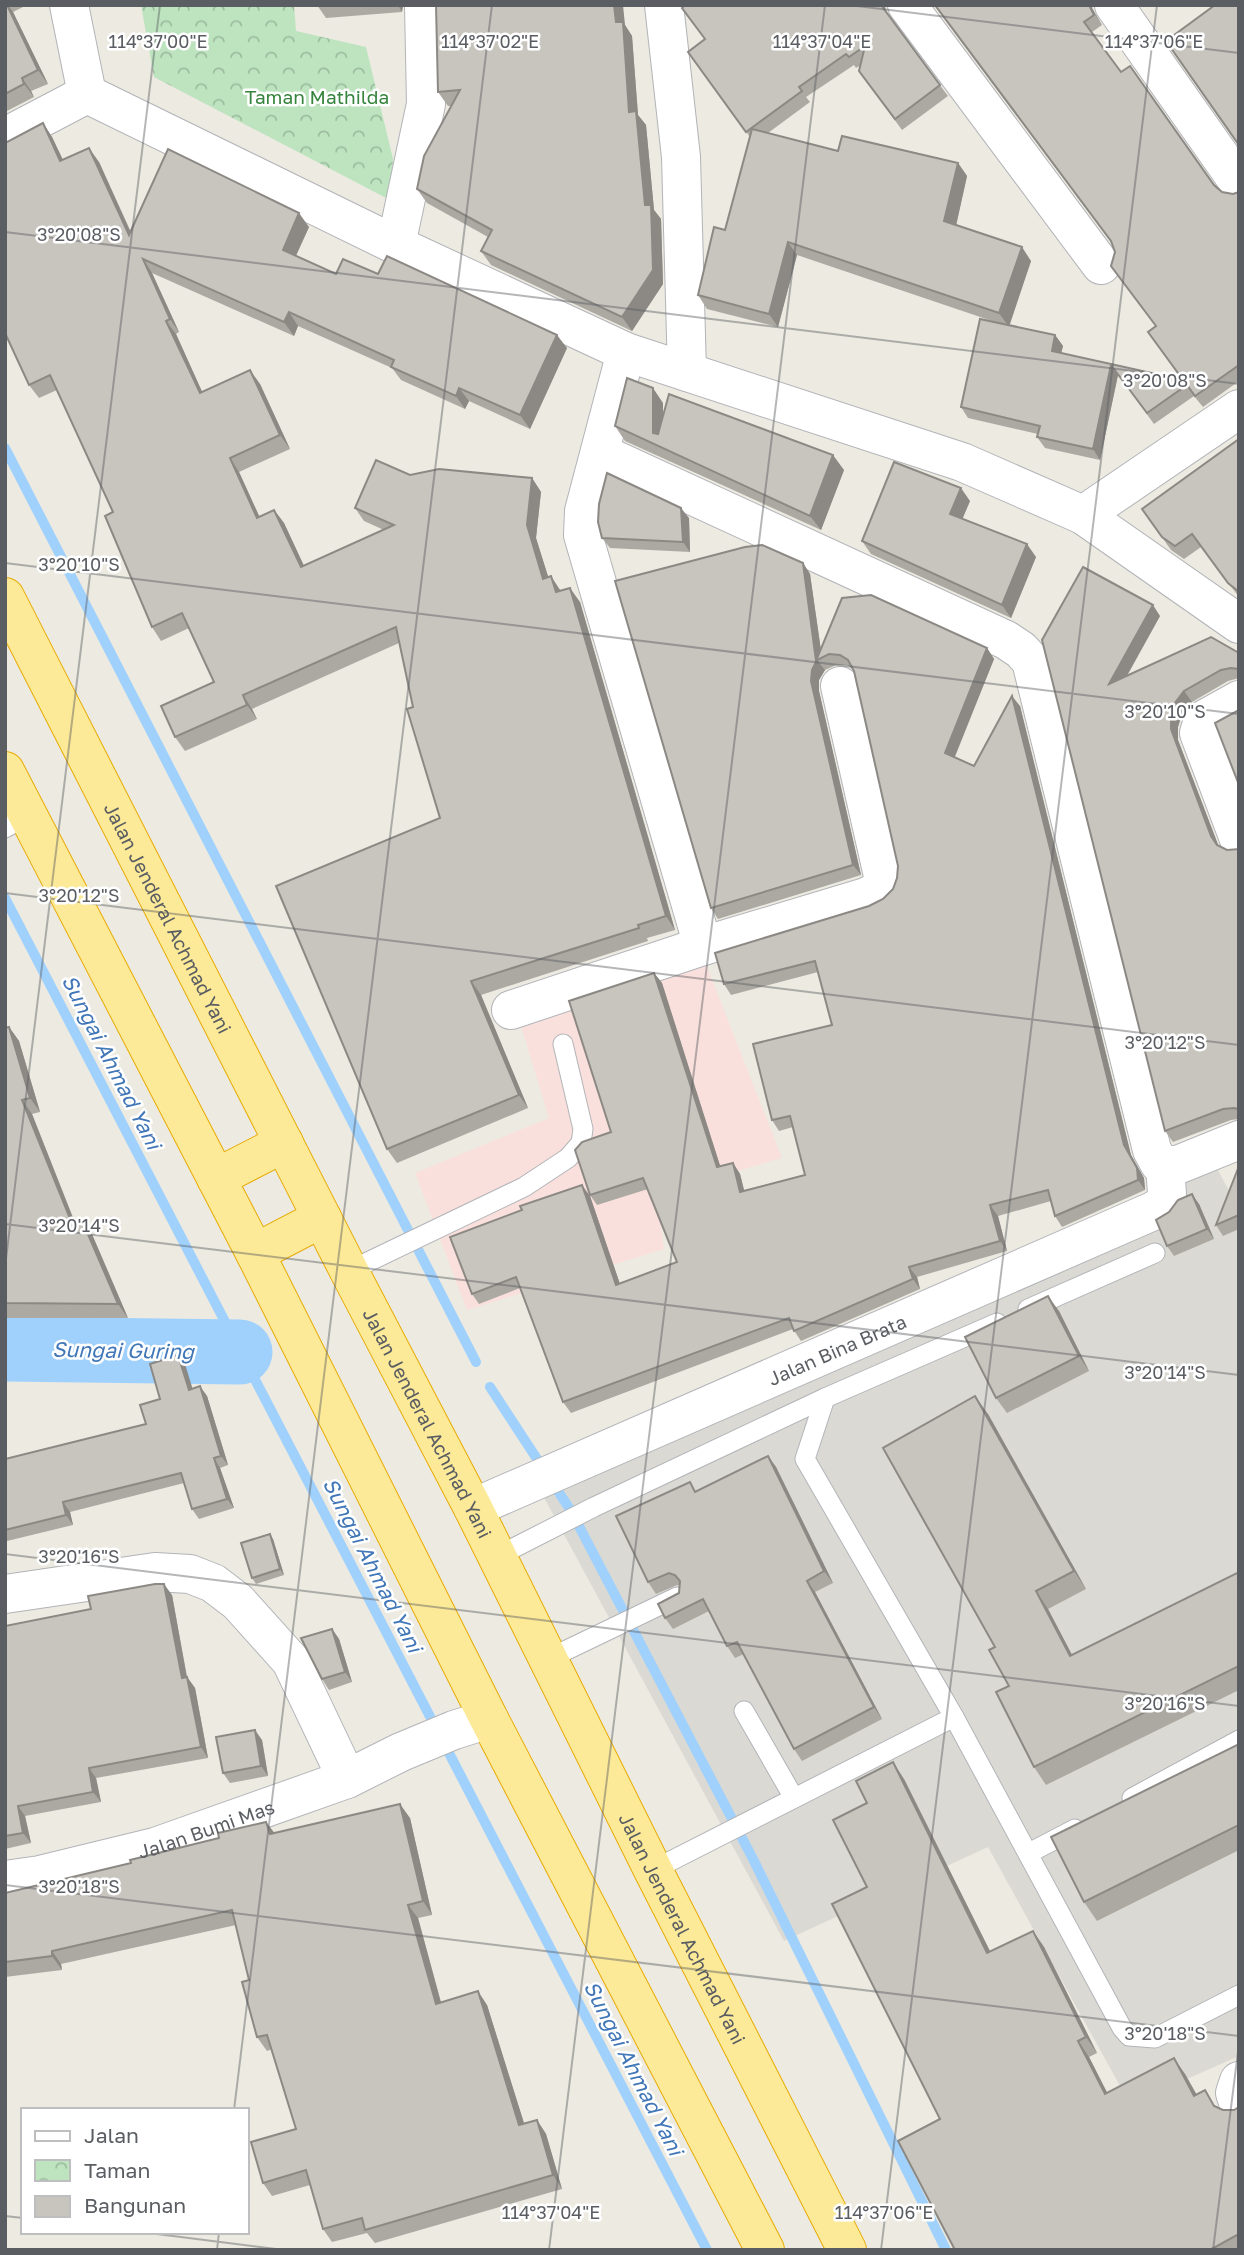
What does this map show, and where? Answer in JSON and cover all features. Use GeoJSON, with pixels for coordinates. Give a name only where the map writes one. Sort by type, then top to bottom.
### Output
{"type":"FeatureCollection","features":[{"type":"Feature","properties":{"kind":"highway","name":"Jalan Jenderal Achmad Yani"},"geometry":{"type":"LineString","coordinates":[[5,597],[473,1508],[653,1870],[847,2250]]}},
{"type":"Feature","properties":{"kind":"highway"},"geometry":{"type":"LineString","coordinates":[[5,771],[17,822],[255,1253],[472,1725],[765,2250]]}},
{"type":"Feature","properties":{"kind":"highway"},"geometry":{"type":"LineString","coordinates":[[215,1178],[284,1143]]}},
{"type":"Feature","properties":{"kind":"highway"},"geometry":{"type":"LineString","coordinates":[[255,1253],[323,1217]]}},
{"type":"Feature","properties":{"kind":"street"},"geometry":{"type":"LineString","coordinates":[[69,5],[87,94]]}},
{"type":"Feature","properties":{"kind":"street"},"geometry":{"type":"LineString","coordinates":[[396,245],[426,104],[424,5]]}},
{"type":"Feature","properties":{"kind":"street"},"geometry":{"type":"LineString","coordinates":[[664,5],[681,157],[687,372]]}},
{"type":"Feature","properties":{"kind":"street"},"geometry":{"type":"LineString","coordinates":[[907,5],[1101,265]]}},
{"type":"Feature","properties":{"kind":"street"},"geometry":{"type":"LineString","coordinates":[[1114,5],[1239,183]]}},
{"type":"Feature","properties":{"kind":"street"},"geometry":{"type":"LineString","coordinates":[[5,137],[87,94]]}},
{"type":"Feature","properties":{"kind":"street"},"geometry":{"type":"LineString","coordinates":[[87,94],[396,245],[626,352],[962,462],[1083,515],[1239,624]]}},
{"type":"Feature","properties":{"kind":"street"},"geometry":{"type":"LineString","coordinates":[[626,352],[584,511],[583,535],[703,946]]}},
{"type":"Feature","properties":{"kind":"street"},"geometry":{"type":"LineString","coordinates":[[1083,515],[1239,409]]}},
{"type":"Feature","properties":{"kind":"street"},"geometry":{"type":"LineString","coordinates":[[600,453],[1006,640],[1021,650],[1031,661],[1152,1150],[1159,1163],[1175,1166],[1239,1140]]}},
{"type":"Feature","properties":{"kind":"street"},"geometry":{"type":"LineString","coordinates":[[511,1010],[703,946],[866,897],[880,890],[884,880],[841,685]]}},
{"type":"Feature","properties":{"kind":"street"},"geometry":{"type":"LineString","coordinates":[[1239,700],[1203,720],[1199,733],[1239,839]]}},
{"type":"Feature","properties":{"kind":"street","name":"Jalan Bina Brata"},"geometry":{"type":"LineString","coordinates":[[473,1508],[1153,1211],[1164,1204],[1167,1194],[1166,1166]]}},
{"type":"Feature","properties":{"kind":"street"},"geometry":{"type":"LineString","coordinates":[[5,1594],[155,1572],[190,1574],[213,1583],[238,1602],[291,1661],[348,1779]]}},
{"type":"Feature","properties":{"kind":"street","name":"Jalan Bumi Mas"},"geometry":{"type":"LineString","coordinates":[[5,1880],[40,1875],[155,1847],[348,1779],[401,1752],[472,1725]]}},
{"type":"Feature","properties":{"kind":"street"},"geometry":{"type":"LineString","coordinates":[[1239,2081],[1235,2093],[1239,2105]]}},
{"type":"Feature","properties":{"kind":"lane"},"geometry":{"type":"LineString","coordinates":[[349,1271],[524,1187],[568,1158],[581,1143],[583,1129],[563,1044]]}},
{"type":"Feature","properties":{"kind":"lane"},"geometry":{"type":"LineString","coordinates":[[496,1557],[594,1507],[825,1398],[1155,1253]]}},
{"type":"Feature","properties":{"kind":"lane"},"geometry":{"type":"LineString","coordinates":[[825,1398],[805,1459],[954,1717],[1122,2028],[1129,2036],[1155,2039],[1239,1995]]}},
{"type":"Feature","properties":{"kind":"lane"},"geometry":{"type":"LineString","coordinates":[[548,1659],[677,1597]]}},
{"type":"Feature","properties":{"kind":"lane"},"geometry":{"type":"LineString","coordinates":[[744,1711],[794,1798]]}},
{"type":"Feature","properties":{"kind":"lane"},"geometry":{"type":"LineString","coordinates":[[653,1870],[954,1717]]}},
{"type":"Feature","properties":{"kind":"lane"},"geometry":{"type":"LineString","coordinates":[[1111,1809],[1239,1740]]}},
{"type":"Feature","properties":{"kind":"lane"},"geometry":{"type":"LineString","coordinates":[[1029,1853],[1087,1822]]}},
{"type":"Feature","properties":{"kind":"shaded area"},"geometry":{"type":"Polygon","coordinates":[[[700,949],[782,1158],[656,1195],[664,1249],[467,1310],[415,1173],[549,1118],[518,1016],[700,949]]]}},
{"type":"Feature","properties":{"kind":"shaded area"},"geometry":{"type":"Polygon","coordinates":[[[1214,1163],[1239,1209],[1239,2056],[1130,2104],[988,1847],[784,1941],[541,1492],[1150,1220],[1179,1172],[1214,1163]]]}},
{"type":"Feature","properties":{"kind":"green space","name":"Taman Mathilda"},"geometry":{"type":"Polygon","coordinates":[[[141,5],[294,5],[296,31],[366,47],[393,159],[390,200],[154,77],[141,5]]]}},
{"type":"Feature","properties":{"kind":"building"},"geometry":{"type":"Polygon","coordinates":[[[5,5],[38,70],[22,78],[24,84],[5,94],[5,5]]]}},
{"type":"Feature","properties":{"kind":"building"},"geometry":{"type":"Polygon","coordinates":[[[436,5],[614,5],[616,22],[623,22],[629,112],[636,111],[645,205],[651,205],[653,270],[622,317],[481,251],[492,230],[417,189],[424,156],[460,90],[438,92],[436,5]]]}},
{"type":"Feature","properties":{"kind":"building"},"geometry":{"type":"Polygon","coordinates":[[[685,5],[881,5],[940,85],[895,119],[859,71],[865,46],[849,57],[846,54],[799,87],[802,91],[746,132],[688,52],[705,39],[682,8],[685,5]]]}},
{"type":"Feature","properties":{"kind":"building"},"geometry":{"type":"Polygon","coordinates":[[[935,5],[1089,5],[1094,15],[1084,22],[1121,72],[1130,66],[1214,185],[1222,192],[1239,192],[1239,365],[1195,396],[1187,385],[1147,413],[1111,365],[1093,449],[1037,437],[1040,426],[961,407],[980,319],[1055,335],[1052,351],[1183,380],[1148,332],[1156,326],[1111,266],[1115,252],[1111,241],[935,5]]]}},
{"type":"Feature","properties":{"kind":"building"},"geometry":{"type":"Polygon","coordinates":[[[1215,5],[1239,5],[1239,145],[1166,41],[1215,5]]]}},
{"type":"Feature","properties":{"kind":"building"},"geometry":{"type":"Polygon","coordinates":[[[43,123],[60,161],[89,148],[129,235],[168,149],[299,213],[283,250],[336,274],[343,259],[378,274],[387,256],[557,335],[520,415],[459,388],[456,396],[391,367],[394,360],[289,312],[284,322],[143,259],[170,319],[166,321],[200,393],[250,370],[280,435],[230,458],[257,518],[274,510],[301,567],[394,525],[355,508],[376,460],[410,475],[439,469],[532,478],[527,525],[543,579],[551,576],[556,592],[570,588],[666,916],[638,925],[639,928],[471,981],[519,1095],[387,1149],[276,886],[440,818],[407,709],[413,707],[396,627],[243,695],[247,705],[175,737],[161,706],[214,682],[182,613],[152,627],[105,516],[113,512],[50,375],[29,385],[5,333],[5,143],[43,123]]]}},
{"type":"Feature","properties":{"kind":"building"},"geometry":{"type":"Polygon","coordinates":[[[752,129],[838,151],[842,136],[958,163],[944,221],[1022,247],[999,313],[788,242],[769,314],[698,295],[714,227],[725,230],[752,129]]]}},
{"type":"Feature","properties":{"kind":"building"},"geometry":{"type":"Polygon","coordinates":[[[627,378],[653,388],[653,433],[658,434],[669,394],[833,455],[810,516],[615,426],[627,378]]]}},
{"type":"Feature","properties":{"kind":"building"},"geometry":{"type":"Polygon","coordinates":[[[1239,439],[1239,592],[1228,583],[1192,534],[1175,546],[1162,537],[1142,509],[1239,439]]]}},
{"type":"Feature","properties":{"kind":"building"},"geometry":{"type":"Polygon","coordinates":[[[894,462],[961,488],[950,514],[1027,544],[1002,605],[862,541],[894,462]]]}},
{"type":"Feature","properties":{"kind":"building"},"geometry":{"type":"Polygon","coordinates":[[[607,473],[681,508],[683,542],[602,538],[598,522],[599,504],[607,473]]]}},
{"type":"Feature","properties":{"kind":"building"},"geometry":{"type":"Polygon","coordinates":[[[762,545],[803,563],[816,661],[842,598],[871,595],[987,648],[945,753],[974,766],[1012,696],[1124,1145],[1137,1168],[1138,1180],[1055,1216],[1048,1190],[990,1205],[1000,1241],[909,1267],[913,1279],[794,1331],[789,1318],[563,1402],[516,1277],[472,1294],[450,1237],[522,1210],[520,1206],[582,1185],[616,1285],[677,1262],[643,1178],[590,1195],[575,1150],[582,1142],[611,1132],[569,1001],[654,973],[717,1167],[733,1163],[740,1192],[805,1175],[790,1116],[772,1120],[753,1044],[832,1025],[815,961],[724,984],[715,953],[869,906],[883,899],[893,889],[897,878],[898,866],[854,671],[848,660],[840,655],[829,654],[817,660],[811,681],[853,865],[711,908],[615,581],[745,547],[762,545]]]}},
{"type":"Feature","properties":{"kind":"building"},"geometry":{"type":"Polygon","coordinates":[[[1083,567],[1153,605],[1109,684],[1211,637],[1239,653],[1239,669],[1221,670],[1184,691],[1175,703],[1171,729],[1211,836],[1217,845],[1227,850],[1239,849],[1239,1109],[1223,1109],[1165,1131],[1042,640],[1083,567]]]}},
{"type":"Feature","properties":{"kind":"building"},"geometry":{"type":"Polygon","coordinates":[[[1239,710],[1239,785],[1215,723],[1239,710]]]}},
{"type":"Feature","properties":{"kind":"building"},"geometry":{"type":"Polygon","coordinates":[[[9,1027],[30,1098],[22,1100],[71,1221],[81,1218],[118,1304],[5,1303],[5,1028],[9,1027]]]}},
{"type":"Feature","properties":{"kind":"building"},"geometry":{"type":"Polygon","coordinates":[[[1239,1166],[1239,1215],[1216,1225],[1239,1166]]]}},
{"type":"Feature","properties":{"kind":"building"},"geometry":{"type":"Polygon","coordinates":[[[1192,1194],[1207,1229],[1167,1246],[1156,1220],[1169,1212],[1178,1200],[1192,1194]]]}},
{"type":"Feature","properties":{"kind":"building"},"geometry":{"type":"Polygon","coordinates":[[[1048,1296],[1079,1356],[996,1398],[965,1337],[1048,1296]]]}},
{"type":"Feature","properties":{"kind":"building"},"geometry":{"type":"Polygon","coordinates":[[[178,1355],[189,1390],[200,1386],[221,1456],[214,1458],[227,1499],[192,1509],[181,1473],[63,1502],[66,1515],[5,1530],[5,1459],[146,1424],[140,1405],[160,1399],[150,1364],[178,1355]]]}},
{"type":"Feature","properties":{"kind":"building"},"geometry":{"type":"Polygon","coordinates":[[[975,1396],[1074,1571],[1036,1591],[1070,1656],[1239,1572],[1239,1666],[1034,1767],[996,1692],[1009,1686],[989,1650],[995,1647],[883,1448],[975,1396]]]}},
{"type":"Feature","properties":{"kind":"building"},"geometry":{"type":"Polygon","coordinates":[[[768,1456],[824,1571],[807,1581],[874,1707],[794,1749],[737,1642],[727,1646],[703,1599],[665,1618],[658,1604],[679,1593],[680,1581],[669,1573],[648,1582],[616,1516],[690,1482],[695,1492],[768,1456]]]}},
{"type":"Feature","properties":{"kind":"building"},"geometry":{"type":"Polygon","coordinates":[[[270,1534],[280,1569],[252,1578],[241,1543],[270,1534]]]}},
{"type":"Feature","properties":{"kind":"building"},"geometry":{"type":"Polygon","coordinates":[[[164,1584],[182,1678],[187,1677],[201,1747],[89,1768],[93,1792],[18,1806],[23,1833],[5,1836],[5,1626],[91,1609],[88,1596],[164,1584]]]}},
{"type":"Feature","properties":{"kind":"building"},"geometry":{"type":"Polygon","coordinates":[[[332,1629],[345,1672],[322,1679],[301,1638],[332,1629]]]}},
{"type":"Feature","properties":{"kind":"building"},"geometry":{"type":"Polygon","coordinates":[[[255,1730],[261,1766],[223,1773],[216,1737],[255,1730]]]}},
{"type":"Feature","properties":{"kind":"building"},"geometry":{"type":"Polygon","coordinates":[[[1239,1744],[1239,1825],[1084,1902],[1051,1837],[1239,1744]]]}},
{"type":"Feature","properties":{"kind":"building"},"geometry":{"type":"Polygon","coordinates":[[[893,1762],[987,1953],[1033,1931],[1086,2037],[1078,2041],[1105,2094],[1174,2058],[1194,2096],[1205,2090],[1214,2106],[1223,2110],[1239,2107],[1239,2234],[1210,2250],[955,2250],[898,2141],[940,2119],[832,1904],[867,1887],[833,1820],[867,1803],[856,1781],[893,1762]]]}},
{"type":"Feature","properties":{"kind":"building"},"geometry":{"type":"Polygon","coordinates":[[[400,1804],[423,1901],[408,1905],[436,2004],[478,1991],[519,2125],[537,2120],[553,2175],[365,2230],[362,2218],[323,2229],[306,2170],[263,2183],[251,2142],[296,2129],[267,2035],[257,2037],[242,1982],[249,1980],[232,1910],[52,1951],[52,1956],[5,1962],[5,1893],[131,1863],[130,1860],[219,1838],[218,1833],[266,1822],[270,1834],[400,1804]]]}},
{"type":"Feature","properties":{"kind":"waterway","name":"Sungai Ahmad Yani"},"geometry":{"type":"LineString","coordinates":[[5,448],[476,1362]]}},
{"type":"Feature","properties":{"kind":"waterway","name":"Sungai Ahmad Yani"},"geometry":{"type":"LineString","coordinates":[[5,898],[707,2250]]}},
{"type":"Feature","properties":{"kind":"waterway","name":"Sungai Guring"},"geometry":{"type":"LineString","coordinates":[[5,1349],[240,1352]]}},
{"type":"Feature","properties":{"kind":"waterway","name":"Sungai Ahmad Yani"},"geometry":{"type":"LineString","coordinates":[[490,1387],[571,1511],[753,1859],[946,2250]]}}]}
